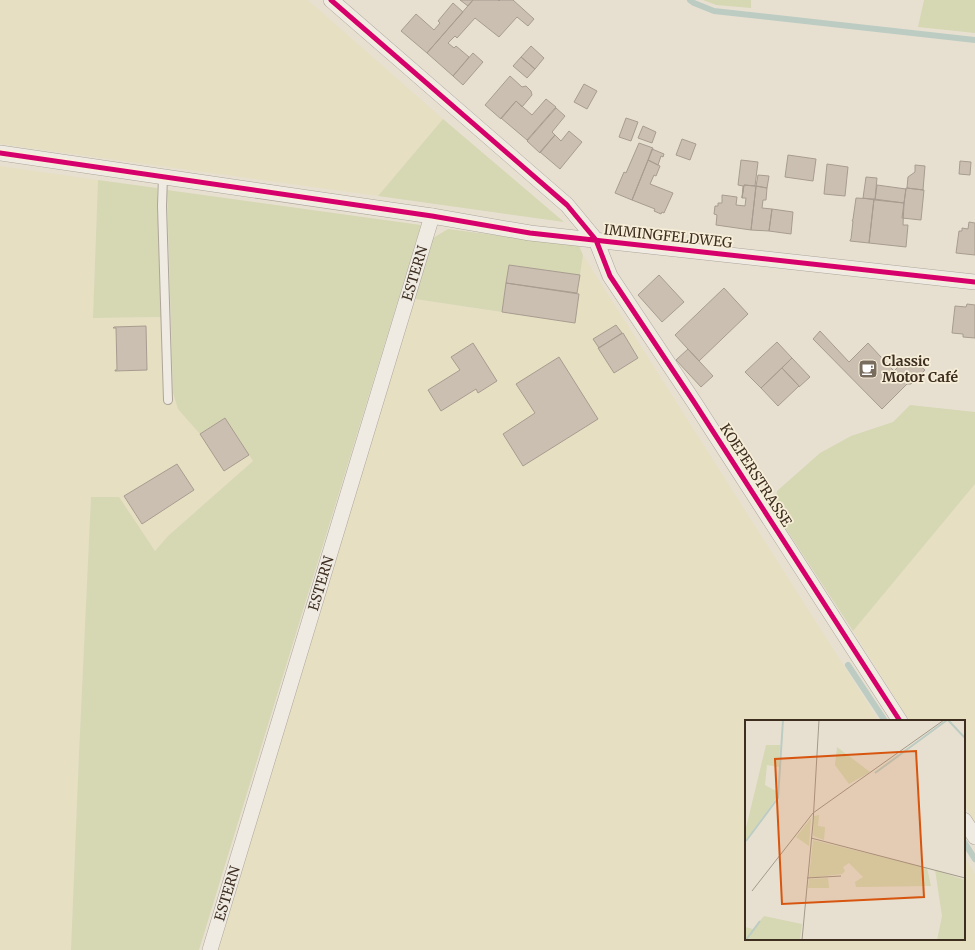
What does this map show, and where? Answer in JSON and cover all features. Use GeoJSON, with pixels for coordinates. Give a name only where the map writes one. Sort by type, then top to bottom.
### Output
{"type":"FeatureCollection","features":[{"type":"Feature","properties":{"kind":"street","name":"IMMINGFELDWEG"},"geometry":{"type":"LineString","coordinates":[[331,0],[566,205],[596,240],[975,282]]}},
{"type":"Feature","properties":{"kind":"street"},"geometry":{"type":"LineString","coordinates":[[0,153],[432,216],[530,233],[596,240]]}},
{"type":"Feature","properties":{"kind":"street","name":"ESTERN"},"geometry":{"type":"LineString","coordinates":[[210,950],[432,216]]}},
{"type":"Feature","properties":{"kind":"street","name":"KOEPERSTRASSE"},"geometry":{"type":"LineString","coordinates":[[596,240],[610,276],[699,409],[899,720]]}},
{"type":"Feature","properties":{"kind":"street"},"geometry":{"type":"LineString","coordinates":[[965,822],[975,838]]}},
{"type":"Feature","properties":{"kind":"lane"},"geometry":{"type":"LineString","coordinates":[[163,176],[162,206],[168,400]]}},
{"type":"Feature","properties":{"kind":"shaded area"},"geometry":{"type":"Polygon","coordinates":[[[0,0],[308,0],[443,119],[378,196],[0,144],[0,0]]]}},
{"type":"Feature","properties":{"kind":"shaded area"},"geometry":{"type":"Polygon","coordinates":[[[0,166],[98,180],[93,318],[170,317],[173,393],[178,409],[225,418],[253,461],[168,536],[155,551],[119,497],[91,497],[71,950],[0,950],[0,166]]]}},
{"type":"Feature","properties":{"kind":"shaded area"},"geometry":{"type":"Polygon","coordinates":[[[583,255],[878,720],[745,720],[745,940],[965,940],[965,858],[975,874],[975,950],[215,950],[415,299],[502,312],[509,265],[580,275],[583,255]]]}},
{"type":"Feature","properties":{"kind":"shaded area"},"geometry":{"type":"Polygon","coordinates":[[[975,484],[975,822],[965,807],[965,720],[909,720],[853,631],[975,484]]]}},
{"type":"Feature","properties":{"kind":"green space"},"geometry":{"type":"Polygon","coordinates":[[[703,0],[751,0],[751,8],[716,5],[703,0]]]}},
{"type":"Feature","properties":{"kind":"green space"},"geometry":{"type":"Polygon","coordinates":[[[924,0],[975,0],[975,33],[918,27],[924,0]]]}},
{"type":"Feature","properties":{"kind":"green space"},"geometry":{"type":"Polygon","coordinates":[[[443,119],[564,222],[378,196],[443,119]]]}},
{"type":"Feature","properties":{"kind":"green space"},"geometry":{"type":"Polygon","coordinates":[[[98,180],[157,188],[161,317],[93,318],[98,180]]]}},
{"type":"Feature","properties":{"kind":"green space"},"geometry":{"type":"Polygon","coordinates":[[[167,190],[421,225],[199,950],[71,950],[91,497],[119,497],[155,551],[168,536],[253,461],[225,418],[200,434],[178,409],[173,393],[167,190]]]}},
{"type":"Feature","properties":{"kind":"green space"},"geometry":{"type":"Polygon","coordinates":[[[448,229],[579,246],[583,255],[580,275],[509,265],[502,312],[415,299],[433,238],[448,229]]]}},
{"type":"Feature","properties":{"kind":"green space"},"geometry":{"type":"Polygon","coordinates":[[[910,405],[975,412],[975,484],[853,631],[773,509],[777,491],[820,453],[851,436],[893,422],[910,405]]]}},
{"type":"Feature","properties":{"kind":"building"},"geometry":{"type":"Polygon","coordinates":[[[460,0],[473,0],[468,6],[460,0]]]}},
{"type":"Feature","properties":{"kind":"building"},"geometry":{"type":"Polygon","coordinates":[[[473,0],[513,0],[534,19],[528,26],[517,17],[499,37],[475,18],[457,38],[455,36],[448,43],[454,48],[456,46],[469,57],[453,76],[427,53],[473,0]]]}},
{"type":"Feature","properties":{"kind":"building"},"geometry":{"type":"Polygon","coordinates":[[[453,3],[463,12],[427,53],[401,31],[416,14],[434,30],[440,23],[438,21],[453,3]]]}},
{"type":"Feature","properties":{"kind":"building"},"geometry":{"type":"Polygon","coordinates":[[[531,46],[544,58],[535,69],[521,57],[531,46]]]}},
{"type":"Feature","properties":{"kind":"building"},"geometry":{"type":"Polygon","coordinates":[[[473,53],[483,62],[463,85],[453,76],[473,53]]]}},
{"type":"Feature","properties":{"kind":"building"},"geometry":{"type":"Polygon","coordinates":[[[521,57],[535,69],[527,78],[513,66],[521,57]]]}},
{"type":"Feature","properties":{"kind":"building"},"geometry":{"type":"Polygon","coordinates":[[[510,76],[522,87],[526,86],[531,91],[532,95],[522,107],[516,101],[501,119],[485,105],[510,76]]]}},
{"type":"Feature","properties":{"kind":"building"},"geometry":{"type":"Polygon","coordinates":[[[584,84],[597,91],[587,109],[574,102],[584,84]]]}},
{"type":"Feature","properties":{"kind":"building"},"geometry":{"type":"Polygon","coordinates":[[[546,99],[556,107],[527,140],[501,118],[516,101],[532,115],[546,99]]]}},
{"type":"Feature","properties":{"kind":"building"},"geometry":{"type":"Polygon","coordinates":[[[556,108],[565,116],[552,132],[555,135],[540,153],[527,141],[556,108]]]}},
{"type":"Feature","properties":{"kind":"building"},"geometry":{"type":"Polygon","coordinates":[[[626,118],[638,122],[631,141],[619,137],[626,118]]]}},
{"type":"Feature","properties":{"kind":"building"},"geometry":{"type":"Polygon","coordinates":[[[643,126],[656,132],[652,143],[638,138],[643,126]]]}},
{"type":"Feature","properties":{"kind":"building"},"geometry":{"type":"Polygon","coordinates":[[[569,131],[582,142],[560,169],[540,152],[555,135],[561,141],[569,131]]]}},
{"type":"Feature","properties":{"kind":"building"},"geometry":{"type":"Polygon","coordinates":[[[682,139],[696,144],[690,160],[676,155],[682,139]]]}},
{"type":"Feature","properties":{"kind":"building"},"geometry":{"type":"Polygon","coordinates":[[[639,143],[653,148],[632,200],[615,193],[624,172],[626,173],[639,143]]]}},
{"type":"Feature","properties":{"kind":"building"},"geometry":{"type":"Polygon","coordinates":[[[652,149],[664,154],[663,157],[661,156],[658,165],[648,160],[652,149]]]}},
{"type":"Feature","properties":{"kind":"building"},"geometry":{"type":"Polygon","coordinates":[[[788,155],[816,159],[813,181],[785,177],[788,155]]]}},
{"type":"Feature","properties":{"kind":"building"},"geometry":{"type":"Polygon","coordinates":[[[648,160],[660,166],[656,176],[654,175],[650,184],[673,193],[664,213],[662,212],[661,214],[654,211],[655,209],[632,200],[648,160]]]}},
{"type":"Feature","properties":{"kind":"building"},"geometry":{"type":"Polygon","coordinates":[[[741,160],[758,162],[755,186],[744,185],[742,198],[743,186],[738,185],[741,160]]]}},
{"type":"Feature","properties":{"kind":"building"},"geometry":{"type":"Polygon","coordinates":[[[960,161],[971,162],[970,175],[959,174],[960,161]]]}},
{"type":"Feature","properties":{"kind":"building"},"geometry":{"type":"Polygon","coordinates":[[[827,164],[848,167],[845,196],[824,194],[827,164]]]}},
{"type":"Feature","properties":{"kind":"building"},"geometry":{"type":"Polygon","coordinates":[[[915,165],[925,166],[923,190],[907,188],[908,177],[915,172],[915,165]]]}},
{"type":"Feature","properties":{"kind":"building"},"geometry":{"type":"Polygon","coordinates":[[[758,175],[769,176],[767,188],[756,186],[758,175]]]}},
{"type":"Feature","properties":{"kind":"building"},"geometry":{"type":"Polygon","coordinates":[[[866,177],[877,178],[875,200],[863,198],[866,177]]]}},
{"type":"Feature","properties":{"kind":"building"},"geometry":{"type":"Polygon","coordinates":[[[744,185],[756,186],[751,230],[716,225],[717,215],[714,214],[715,206],[718,206],[718,203],[722,203],[722,195],[737,197],[736,205],[745,206],[746,198],[742,198],[744,185]]]}},
{"type":"Feature","properties":{"kind":"building"},"geometry":{"type":"Polygon","coordinates":[[[877,185],[906,189],[904,203],[875,200],[877,185]]]}},
{"type":"Feature","properties":{"kind":"building"},"geometry":{"type":"Polygon","coordinates":[[[756,186],[767,188],[766,200],[763,200],[762,208],[772,209],[769,231],[751,230],[756,186]]]}},
{"type":"Feature","properties":{"kind":"building"},"geometry":{"type":"Polygon","coordinates":[[[906,188],[924,190],[921,220],[902,218],[906,188]]]}},
{"type":"Feature","properties":{"kind":"building"},"geometry":{"type":"Polygon","coordinates":[[[856,198],[874,199],[869,243],[850,241],[856,198]]]}},
{"type":"Feature","properties":{"kind":"building"},"geometry":{"type":"Polygon","coordinates":[[[874,199],[904,203],[903,225],[908,225],[906,247],[869,243],[874,199]]]}},
{"type":"Feature","properties":{"kind":"building"},"geometry":{"type":"Polygon","coordinates":[[[772,209],[793,212],[791,234],[769,231],[772,209]]]}},
{"type":"Feature","properties":{"kind":"building"},"geometry":{"type":"Polygon","coordinates":[[[969,222],[975,223],[975,255],[956,253],[959,231],[962,231],[962,228],[968,229],[969,222]]]}},
{"type":"Feature","properties":{"kind":"building"},"geometry":{"type":"Polygon","coordinates":[[[509,265],[580,275],[577,293],[506,283],[509,265]]]}},
{"type":"Feature","properties":{"kind":"building"},"geometry":{"type":"Polygon","coordinates":[[[659,275],[684,302],[662,322],[638,295],[659,275]]]}},
{"type":"Feature","properties":{"kind":"building"},"geometry":{"type":"Polygon","coordinates":[[[506,283],[579,294],[575,323],[502,312],[506,283]]]}},
{"type":"Feature","properties":{"kind":"building"},"geometry":{"type":"Polygon","coordinates":[[[724,288],[748,314],[699,361],[675,335],[724,288]]]}},
{"type":"Feature","properties":{"kind":"building"},"geometry":{"type":"Polygon","coordinates":[[[967,304],[975,305],[975,338],[963,337],[963,334],[952,333],[955,306],[966,307],[967,304]]]}},
{"type":"Feature","properties":{"kind":"building"},"geometry":{"type":"Polygon","coordinates":[[[616,325],[622,333],[599,348],[593,339],[616,325]]]}},
{"type":"Feature","properties":{"kind":"building"},"geometry":{"type":"Polygon","coordinates":[[[146,326],[147,370],[115,371],[117,370],[116,328],[113,328],[146,326]]]}},
{"type":"Feature","properties":{"kind":"building","name":"Classic Motor Café"},"geometry":{"type":"Polygon","coordinates":[[[820,331],[849,362],[868,343],[894,371],[901,364],[901,359],[909,359],[909,362],[915,368],[918,364],[925,370],[911,384],[907,384],[882,409],[813,339],[820,331]]]}},
{"type":"Feature","properties":{"kind":"building"},"geometry":{"type":"Polygon","coordinates":[[[623,333],[638,358],[614,373],[598,348],[623,333]]]}},
{"type":"Feature","properties":{"kind":"building"},"geometry":{"type":"Polygon","coordinates":[[[777,342],[792,358],[761,388],[745,372],[777,342]]]}},
{"type":"Feature","properties":{"kind":"building"},"geometry":{"type":"Polygon","coordinates":[[[473,343],[497,381],[478,393],[476,389],[441,411],[428,390],[460,370],[451,357],[473,343]]]}},
{"type":"Feature","properties":{"kind":"building"},"geometry":{"type":"Polygon","coordinates":[[[688,349],[713,376],[701,387],[676,360],[688,349]]]}},
{"type":"Feature","properties":{"kind":"building"},"geometry":{"type":"Polygon","coordinates":[[[559,357],[598,419],[523,466],[503,434],[535,413],[516,384],[559,357]]]}},
{"type":"Feature","properties":{"kind":"building"},"geometry":{"type":"Polygon","coordinates":[[[792,358],[810,377],[799,387],[782,368],[792,358]]]}},
{"type":"Feature","properties":{"kind":"building"},"geometry":{"type":"Polygon","coordinates":[[[782,368],[799,386],[778,406],[761,388],[782,368]]]}},
{"type":"Feature","properties":{"kind":"building"},"geometry":{"type":"Polygon","coordinates":[[[225,418],[249,455],[224,471],[200,434],[225,418]]]}},
{"type":"Feature","properties":{"kind":"building"},"geometry":{"type":"Polygon","coordinates":[[[177,464],[194,490],[142,524],[124,496],[177,464]]]}},
{"type":"Feature","properties":{"kind":"waterway"},"geometry":{"type":"LineString","coordinates":[[690,0],[714,11],[975,40]]}},
{"type":"Feature","properties":{"kind":"waterway"},"geometry":{"type":"LineString","coordinates":[[848,665],[884,720]]}},
{"type":"Feature","properties":{"kind":"waterway"},"geometry":{"type":"LineString","coordinates":[[965,844],[975,859]]}},
{"type":"Feature","properties":{"kind":"cycle path"},"geometry":{"type":"LineString","coordinates":[[331,0],[567,205],[596,240],[610,276],[694,402],[899,720]]}},
{"type":"Feature","properties":{"kind":"cycle path"},"geometry":{"type":"LineString","coordinates":[[0,153],[432,216],[530,233],[975,282]]}},
{"type":"Feature","properties":{"kind":"place","name":"Classic Motor Café"},"geometry":{"type":"Point","coordinates":[868,369]}}]}
